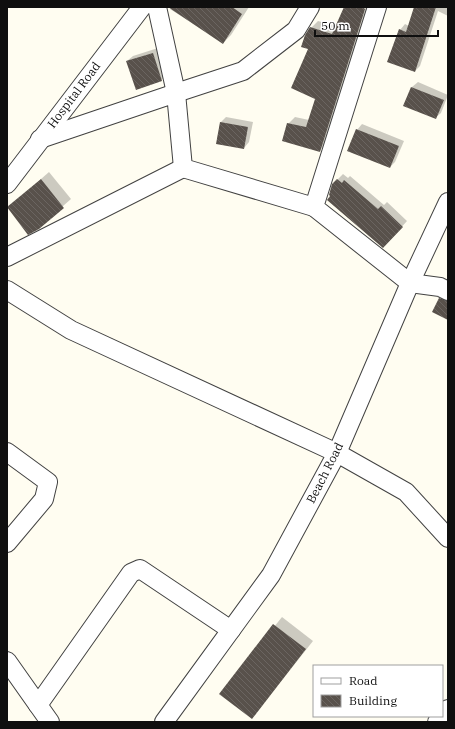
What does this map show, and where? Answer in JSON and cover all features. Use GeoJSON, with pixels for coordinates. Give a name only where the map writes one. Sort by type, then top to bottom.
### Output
{"type":"FeatureCollection","features":[{"type":"Feature","properties":{"kind":"street","name":"Hospital Road"},"geometry":{"type":"LineString","coordinates":[[7,184],[142,7]]}},
{"type":"Feature","properties":{"kind":"street"},"geometry":{"type":"LineString","coordinates":[[157,7],[176,93],[183,168]]}},
{"type":"Feature","properties":{"kind":"street"},"geometry":{"type":"LineString","coordinates":[[40,139],[243,71],[296,30],[310,7]]}},
{"type":"Feature","properties":{"kind":"street"},"geometry":{"type":"LineString","coordinates":[[314,207],[377,7]]}},
{"type":"Feature","properties":{"kind":"street"},"geometry":{"type":"LineString","coordinates":[[7,257],[183,168],[314,207],[410,282],[440,287],[448,291]]}},
{"type":"Feature","properties":{"kind":"street","name":"Beach Road"},"geometry":{"type":"LineString","coordinates":[[164,722],[271,575],[337,454],[410,282],[448,202]]}},
{"type":"Feature","properties":{"kind":"street"},"geometry":{"type":"LineString","coordinates":[[7,290],[71,330],[337,454],[406,492],[448,538]]}},
{"type":"Feature","properties":{"kind":"street"},"geometry":{"type":"LineString","coordinates":[[7,452],[48,482],[44,499],[7,543]]}},
{"type":"Feature","properties":{"kind":"street"},"geometry":{"type":"LineString","coordinates":[[38,705],[131,573],[140,569],[232,630]]}},
{"type":"Feature","properties":{"kind":"street"},"geometry":{"type":"LineString","coordinates":[[7,661],[50,722]]}},
{"type":"Feature","properties":{"kind":"building"},"geometry":{"type":"Polygon","coordinates":[[[168,7],[232,7],[242,14],[223,44],[168,7]]]}},
{"type":"Feature","properties":{"kind":"building"},"geometry":{"type":"Polygon","coordinates":[[[344,7],[362,7],[365,9],[320,152],[282,141],[287,123],[306,127],[315,99],[291,88],[308,49],[301,47],[305,35],[310,27],[332,34],[344,7]]]}},
{"type":"Feature","properties":{"kind":"building"},"geometry":{"type":"Polygon","coordinates":[[[414,7],[436,7],[415,72],[387,62],[399,29],[406,32],[414,7]]]}},
{"type":"Feature","properties":{"kind":"building"},"geometry":{"type":"Polygon","coordinates":[[[153,53],[162,81],[136,90],[126,61],[153,53]]]}},
{"type":"Feature","properties":{"kind":"building"},"geometry":{"type":"Polygon","coordinates":[[[411,87],[444,100],[436,119],[403,106],[411,87]]]}},
{"type":"Feature","properties":{"kind":"building"},"geometry":{"type":"Polygon","coordinates":[[[220,122],[248,127],[244,149],[216,144],[220,122]]]}},
{"type":"Feature","properties":{"kind":"building"},"geometry":{"type":"Polygon","coordinates":[[[356,129],[399,146],[390,168],[347,151],[356,129]]]}},
{"type":"Feature","properties":{"kind":"building"},"geometry":{"type":"Polygon","coordinates":[[[41,179],[64,208],[39,229],[28,235],[7,207],[41,179]]]}},
{"type":"Feature","properties":{"kind":"building"},"geometry":{"type":"Polygon","coordinates":[[[337,179],[342,183],[344,180],[378,209],[381,206],[403,227],[383,248],[327,200],[330,196],[332,184],[337,179]]]}},
{"type":"Feature","properties":{"kind":"building"},"geometry":{"type":"Polygon","coordinates":[[[439,298],[448,301],[448,320],[432,312],[439,298]]]}},
{"type":"Feature","properties":{"kind":"building"},"geometry":{"type":"Polygon","coordinates":[[[273,624],[306,649],[252,719],[219,694],[273,624]]]}}]}
